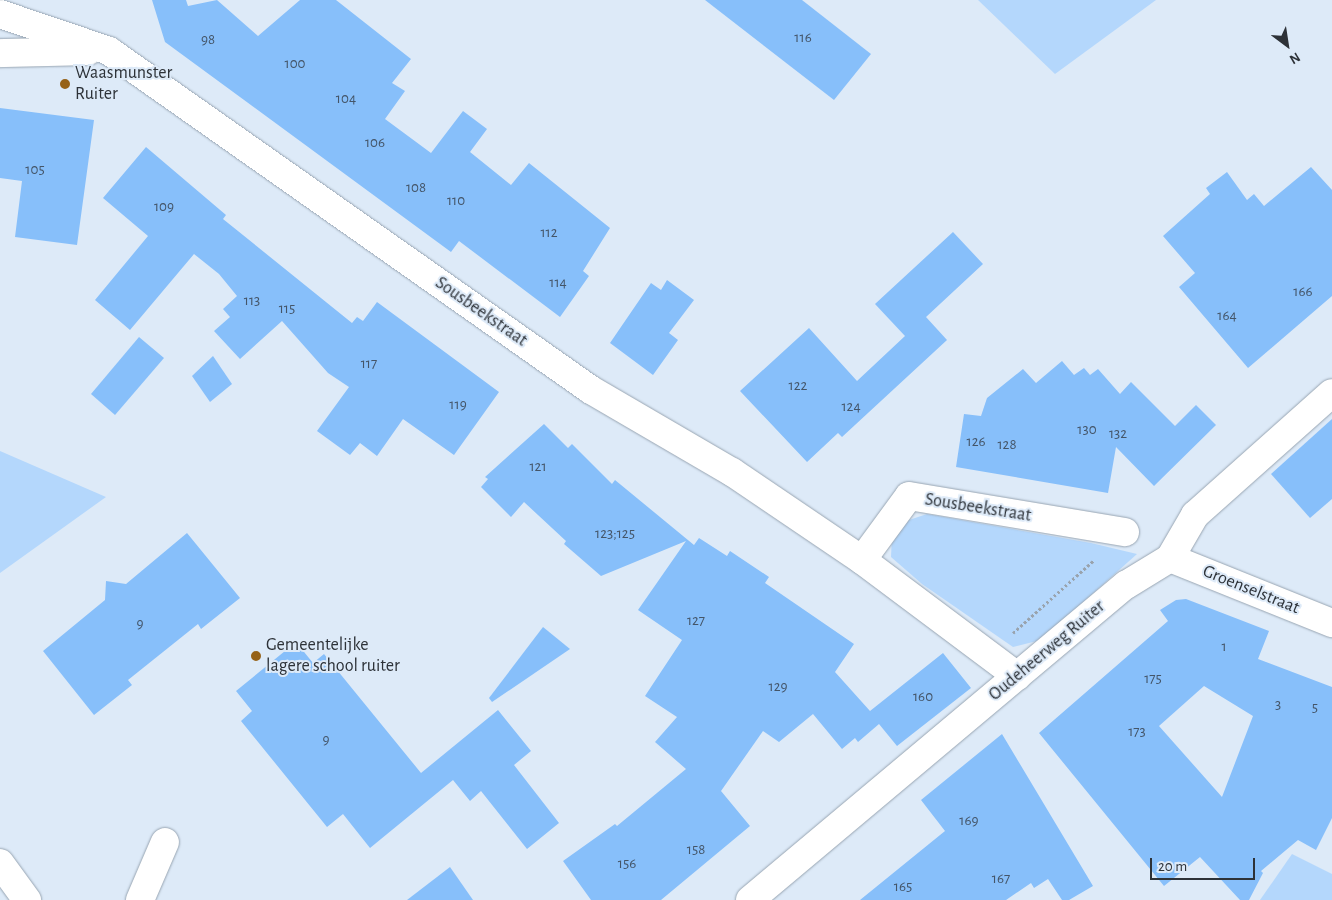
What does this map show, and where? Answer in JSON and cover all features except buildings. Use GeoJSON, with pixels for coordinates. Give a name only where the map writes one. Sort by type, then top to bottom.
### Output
{"type":"FeatureCollection","features":[{"type":"Feature","properties":{"kind":"street","name":"Sousbeekstraat"},"geometry":{"type":"LineString","coordinates":[[0,14],[109,51],[591,390],[732,472],[862,560],[1017,676]]}},
{"type":"Feature","properties":{"kind":"street"},"geometry":{"type":"LineString","coordinates":[[0,53],[109,51]]}},
{"type":"Feature","properties":{"kind":"street","name":"Oudeheerweg Ruiter"},"geometry":{"type":"LineString","coordinates":[[750,900],[1126,585],[1170,558],[1195,515],[1332,393]]}},
{"type":"Feature","properties":{"kind":"street","name":"Sousbeekstraat"},"geometry":{"type":"LineString","coordinates":[[862,560],[909,496],[1125,532]]}},
{"type":"Feature","properties":{"kind":"street","name":"Groenselstraat"},"geometry":{"type":"LineString","coordinates":[[1170,558],[1332,623]]}},
{"type":"Feature","properties":{"kind":"street"},"geometry":{"type":"LineString","coordinates":[[140,900],[165,842]]}},
{"type":"Feature","properties":{"kind":"street"},"geometry":{"type":"LineString","coordinates":[[0,863],[27,900]]}},
{"type":"Feature","properties":{"kind":"shaded area"},"geometry":{"type":"Polygon","coordinates":[[[978,0],[1156,0],[1055,74],[978,0]]]}},
{"type":"Feature","properties":{"kind":"shaded area"},"geometry":{"type":"Polygon","coordinates":[[[0,451],[106,497],[0,573],[0,451]]]}},
{"type":"Feature","properties":{"kind":"shaded area"},"geometry":{"type":"Polygon","coordinates":[[[927,514],[1091,543],[1137,554],[1041,640],[1013,647],[922,584],[891,557],[892,536],[909,520],[927,514]]]}},
{"type":"Feature","properties":{"kind":"shaded area"},"geometry":{"type":"Polygon","coordinates":[[[1292,854],[1332,874],[1332,900],[1260,900],[1292,854]]]}},
{"type":"Feature","properties":{"kind":"place","name":"Waasmunster Ruiter"},"geometry":{"type":"Point","coordinates":[65,84]}},
{"type":"Feature","properties":{"kind":"place","name":"Gemeentelijke lagere school ruiter"},"geometry":{"type":"Point","coordinates":[256,656]}}]}
